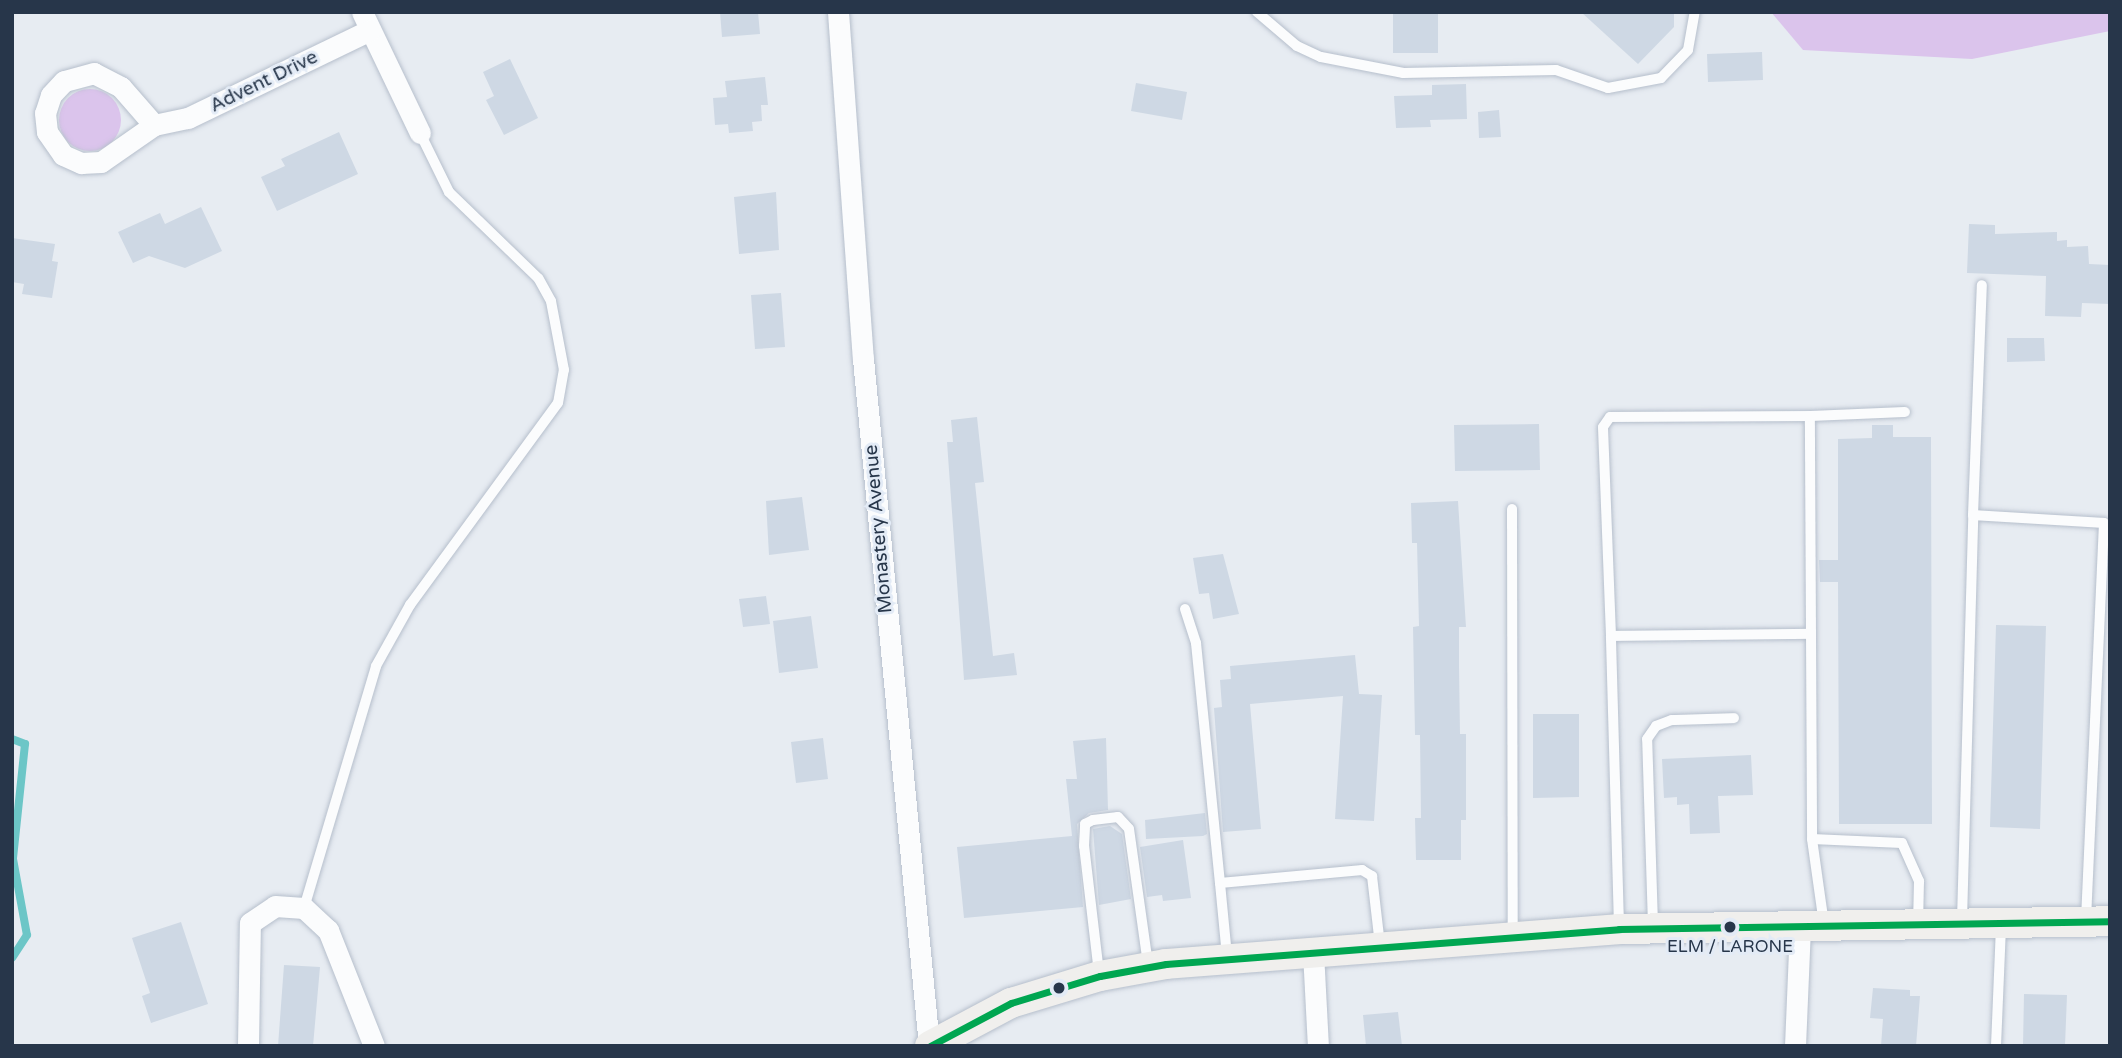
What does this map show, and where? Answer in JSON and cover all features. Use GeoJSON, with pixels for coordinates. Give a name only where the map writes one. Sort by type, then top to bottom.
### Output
{"type":"FeatureCollection","features":[{"type":"Feature","properties":{"kind":"main road"},"geometry":{"type":"LineString","coordinates":[[930,1046],[1011,1003],[1100,976],[1149,967],[1381,946],[1619,929],[2098,921]]}},
{"type":"Feature","properties":{"kind":"street","name":"Monastery Avenue"},"geometry":{"type":"LineString","coordinates":[[838,12],[863,359],[930,1046]]}},
{"type":"Feature","properties":{"kind":"street","name":"Advent Drive"},"geometry":{"type":"LineString","coordinates":[[154,125],[121,87],[94,73],[64,80],[51,95],[44,113],[51,141],[63,155],[81,163],[110,158],[154,125],[188,118],[366,21]]}},
{"type":"Feature","properties":{"kind":"street"},"geometry":{"type":"LineString","coordinates":[[366,21],[420,133]]}},
{"type":"Feature","properties":{"kind":"street"},"geometry":{"type":"LineString","coordinates":[[248,1046],[250,923],[275,906],[304,908],[328,930],[374,1046]]}},
{"type":"Feature","properties":{"kind":"street"},"geometry":{"type":"LineString","coordinates":[[1795,1046],[1812,926]]}},
{"type":"Feature","properties":{"kind":"street"},"geometry":{"type":"LineString","coordinates":[[1313,952],[1318,1046]]}},
{"type":"Feature","properties":{"kind":"lane"},"geometry":{"type":"LineString","coordinates":[[1257,12],[1297,46],[1321,57],[1403,73],[1556,70],[1608,88],[1661,78],[1688,50],[1695,12]]}},
{"type":"Feature","properties":{"kind":"lane"},"geometry":{"type":"LineString","coordinates":[[304,908],[376,666],[410,605],[558,403],[564,370],[551,301],[538,278],[449,192],[420,133]]}},
{"type":"Feature","properties":{"kind":"lane"},"geometry":{"type":"LineString","coordinates":[[1962,923],[1982,285]]}},
{"type":"Feature","properties":{"kind":"lane"},"geometry":{"type":"LineString","coordinates":[[1619,929],[1603,428],[1610,417],[1810,416],[1905,411]]}},
{"type":"Feature","properties":{"kind":"lane"},"geometry":{"type":"LineString","coordinates":[[1810,416],[1812,926]]}},
{"type":"Feature","properties":{"kind":"lane"},"geometry":{"type":"LineString","coordinates":[[1512,509],[1513,936]]}},
{"type":"Feature","properties":{"kind":"lane"},"geometry":{"type":"LineString","coordinates":[[1973,515],[2107,522],[2098,921]]}},
{"type":"Feature","properties":{"kind":"lane"},"geometry":{"type":"LineString","coordinates":[[1185,609],[1196,643],[1227,959]]}},
{"type":"Feature","properties":{"kind":"lane"},"geometry":{"type":"LineString","coordinates":[[1611,636],[1811,634]]}},
{"type":"Feature","properties":{"kind":"lane"},"geometry":{"type":"LineString","coordinates":[[1654,929],[1647,739],[1656,726],[1672,720],[1734,718]]}},
{"type":"Feature","properties":{"kind":"lane"},"geometry":{"type":"LineString","coordinates":[[1100,976],[1084,846],[1085,824],[1093,820],[1118,817],[1129,829],[1149,967]]}},
{"type":"Feature","properties":{"kind":"lane"},"geometry":{"type":"LineString","coordinates":[[1812,839],[1902,843],[1919,881],[1918,924]]}},
{"type":"Feature","properties":{"kind":"lane"},"geometry":{"type":"LineString","coordinates":[[1220,883],[1369,871],[1381,946]]}},
{"type":"Feature","properties":{"kind":"lane"},"geometry":{"type":"LineString","coordinates":[[1997,1046],[2001,923]]}},
{"type":"Feature","properties":{"kind":"path"},"geometry":{"type":"LineString","coordinates":[[2071,12],[2084,12]]}},
{"type":"Feature","properties":{"kind":"shaded area"},"geometry":{"type":"Polygon","coordinates":[[[1771,12],[2110,12],[2110,31],[1972,59],[1803,50],[1771,12]]]}},
{"type":"Feature","properties":{"kind":"shaded area"},"geometry":{"type":"Polygon","coordinates":[[[84,89],[96,89],[112,98],[119,108],[119,132],[112,142],[96,151],[84,151],[73,146],[64,137],[59,126],[59,114],[64,103],[73,94],[84,89]]]}},
{"type":"Feature","properties":{"kind":"building"},"geometry":{"type":"Polygon","coordinates":[[[720,12],[758,12],[760,34],[722,37],[720,12]]]}},
{"type":"Feature","properties":{"kind":"building"},"geometry":{"type":"Polygon","coordinates":[[[1393,12],[1438,12],[1438,53],[1393,53],[1393,12]]]}},
{"type":"Feature","properties":{"kind":"building"},"geometry":{"type":"Polygon","coordinates":[[[1581,12],[1674,12],[1674,27],[1638,64],[1581,12]]]}},
{"type":"Feature","properties":{"kind":"building"},"geometry":{"type":"Polygon","coordinates":[[[1762,52],[1763,80],[1708,82],[1707,54],[1762,52]]]}},
{"type":"Feature","properties":{"kind":"building"},"geometry":{"type":"Polygon","coordinates":[[[510,59],[538,118],[504,135],[486,100],[494,96],[483,72],[510,59]]]}},
{"type":"Feature","properties":{"kind":"building"},"geometry":{"type":"Polygon","coordinates":[[[765,77],[768,105],[761,105],[762,121],[752,122],[753,131],[729,133],[728,124],[715,125],[713,98],[727,97],[725,81],[765,77]]]}},
{"type":"Feature","properties":{"kind":"building"},"geometry":{"type":"Polygon","coordinates":[[[1136,83],[1187,92],[1182,120],[1131,111],[1136,83]]]}},
{"type":"Feature","properties":{"kind":"building"},"geometry":{"type":"Polygon","coordinates":[[[1466,84],[1467,119],[1430,120],[1431,127],[1396,128],[1394,96],[1432,95],[1432,85],[1466,84]]]}},
{"type":"Feature","properties":{"kind":"building"},"geometry":{"type":"Polygon","coordinates":[[[1499,110],[1501,137],[1479,138],[1478,112],[1499,110]]]}},
{"type":"Feature","properties":{"kind":"building"},"geometry":{"type":"Polygon","coordinates":[[[339,132],[358,174],[277,211],[261,177],[285,166],[281,159],[339,132]]]}},
{"type":"Feature","properties":{"kind":"building"},"geometry":{"type":"Polygon","coordinates":[[[776,192],[779,250],[739,254],[734,197],[776,192]]]}},
{"type":"Feature","properties":{"kind":"building"},"geometry":{"type":"Polygon","coordinates":[[[201,207],[222,251],[185,268],[149,256],[133,263],[118,232],[160,213],[165,224],[201,207]]]}},
{"type":"Feature","properties":{"kind":"building"},"geometry":{"type":"Polygon","coordinates":[[[1969,224],[1995,225],[1995,234],[2057,232],[2057,241],[2067,240],[2067,247],[2088,246],[2089,264],[2110,265],[2110,304],[2082,303],[2081,317],[2045,316],[2046,276],[1967,273],[1969,224]]]}},
{"type":"Feature","properties":{"kind":"building"},"geometry":{"type":"Polygon","coordinates":[[[12,238],[55,244],[52,261],[58,262],[52,298],[22,294],[24,284],[12,282],[12,238]]]}},
{"type":"Feature","properties":{"kind":"building"},"geometry":{"type":"Polygon","coordinates":[[[781,293],[785,347],[755,349],[751,295],[781,293]]]}},
{"type":"Feature","properties":{"kind":"building"},"geometry":{"type":"Polygon","coordinates":[[[2007,338],[2044,338],[2045,361],[2007,362],[2007,338]]]}},
{"type":"Feature","properties":{"kind":"building"},"geometry":{"type":"Polygon","coordinates":[[[977,417],[984,482],[975,483],[993,656],[1014,653],[1017,675],[964,680],[947,442],[953,442],[951,420],[977,417]]]}},
{"type":"Feature","properties":{"kind":"building"},"geometry":{"type":"Polygon","coordinates":[[[1539,424],[1540,470],[1455,471],[1454,425],[1539,424]]]}},
{"type":"Feature","properties":{"kind":"building"},"geometry":{"type":"Polygon","coordinates":[[[1872,425],[1893,425],[1893,437],[1931,437],[1932,824],[1839,824],[1838,582],[1820,582],[1819,560],[1838,560],[1838,439],[1872,438],[1872,425]]]}},
{"type":"Feature","properties":{"kind":"building"},"geometry":{"type":"Polygon","coordinates":[[[802,497],[809,550],[769,555],[766,501],[802,497]]]}},
{"type":"Feature","properties":{"kind":"building"},"geometry":{"type":"Polygon","coordinates":[[[1458,501],[1466,627],[1459,627],[1460,734],[1466,734],[1466,820],[1461,820],[1461,860],[1416,860],[1415,818],[1421,818],[1420,735],[1415,735],[1413,627],[1419,626],[1417,543],[1412,543],[1411,503],[1458,501]]]}},
{"type":"Feature","properties":{"kind":"building"},"geometry":{"type":"Polygon","coordinates":[[[1223,554],[1239,614],[1213,619],[1209,593],[1199,594],[1193,558],[1223,554]]]}},
{"type":"Feature","properties":{"kind":"building"},"geometry":{"type":"Polygon","coordinates":[[[766,596],[770,624],[743,627],[739,599],[766,596]]]}},
{"type":"Feature","properties":{"kind":"building"},"geometry":{"type":"Polygon","coordinates":[[[811,616],[818,668],[779,673],[773,621],[811,616]]]}},
{"type":"Feature","properties":{"kind":"building"},"geometry":{"type":"Polygon","coordinates":[[[1996,625],[2046,626],[2040,829],[1990,827],[1996,625]]]}},
{"type":"Feature","properties":{"kind":"building"},"geometry":{"type":"Polygon","coordinates":[[[1355,655],[1359,694],[1382,695],[1374,821],[1335,819],[1343,696],[1250,704],[1261,829],[1223,832],[1214,708],[1222,707],[1220,680],[1231,679],[1230,666],[1355,655]]]}},
{"type":"Feature","properties":{"kind":"building"},"geometry":{"type":"Polygon","coordinates":[[[1533,714],[1579,714],[1579,797],[1533,798],[1533,714]]]}},
{"type":"Feature","properties":{"kind":"building"},"geometry":{"type":"Polygon","coordinates":[[[823,738],[828,779],[796,783],[791,742],[823,738]]]}},
{"type":"Feature","properties":{"kind":"building"},"geometry":{"type":"Polygon","coordinates":[[[1106,738],[1108,810],[1089,813],[1077,824],[1083,907],[964,918],[957,847],[1072,836],[1066,779],[1077,779],[1073,741],[1106,738]]]}},
{"type":"Feature","properties":{"kind":"building"},"geometry":{"type":"Polygon","coordinates":[[[1751,755],[1753,795],[1718,796],[1720,833],[1690,834],[1689,804],[1677,805],[1677,797],[1664,798],[1662,759],[1751,755]]]}},
{"type":"Feature","properties":{"kind":"building"},"geometry":{"type":"Polygon","coordinates":[[[1205,813],[1207,834],[1203,836],[1146,839],[1145,820],[1205,813]]]}},
{"type":"Feature","properties":{"kind":"building"},"geometry":{"type":"Polygon","coordinates":[[[1110,826],[1122,834],[1131,899],[1099,905],[1093,829],[1110,826]]]}},
{"type":"Feature","properties":{"kind":"building"},"geometry":{"type":"Polygon","coordinates":[[[1183,840],[1191,898],[1163,901],[1162,895],[1147,897],[1140,847],[1183,840]]]}},
{"type":"Feature","properties":{"kind":"building"},"geometry":{"type":"Polygon","coordinates":[[[181,922],[208,1004],[151,1023],[142,996],[150,993],[132,938],[181,922]]]}},
{"type":"Feature","properties":{"kind":"building"},"geometry":{"type":"Polygon","coordinates":[[[284,965],[320,967],[313,1046],[278,1046],[284,965]]]}},
{"type":"Feature","properties":{"kind":"building"},"geometry":{"type":"Polygon","coordinates":[[[1873,988],[1910,990],[1910,996],[1920,996],[1916,1046],[1881,1046],[1883,1019],[1870,1018],[1873,988]]]}},
{"type":"Feature","properties":{"kind":"building"},"geometry":{"type":"Polygon","coordinates":[[[2024,994],[2067,995],[2065,1046],[2023,1046],[2024,994]]]}},
{"type":"Feature","properties":{"kind":"building"},"geometry":{"type":"Polygon","coordinates":[[[1398,1012],[1402,1046],[1366,1046],[1363,1015],[1398,1012]]]}},
{"type":"Feature","properties":{"kind":"waterway"},"geometry":{"type":"LineString","coordinates":[[12,739],[25,744],[13,859],[27,935],[12,958]]}},
{"type":"Feature","properties":{"kind":"transit line"},"geometry":{"type":"LineString","coordinates":[[930,1046],[1011,1003],[1100,976],[1166,964],[1619,929],[2110,921]]}},
{"type":"Feature","properties":{"kind":"place","name":"ELM / LARONE"},"geometry":{"type":"Point","coordinates":[1730,927]}}]}
